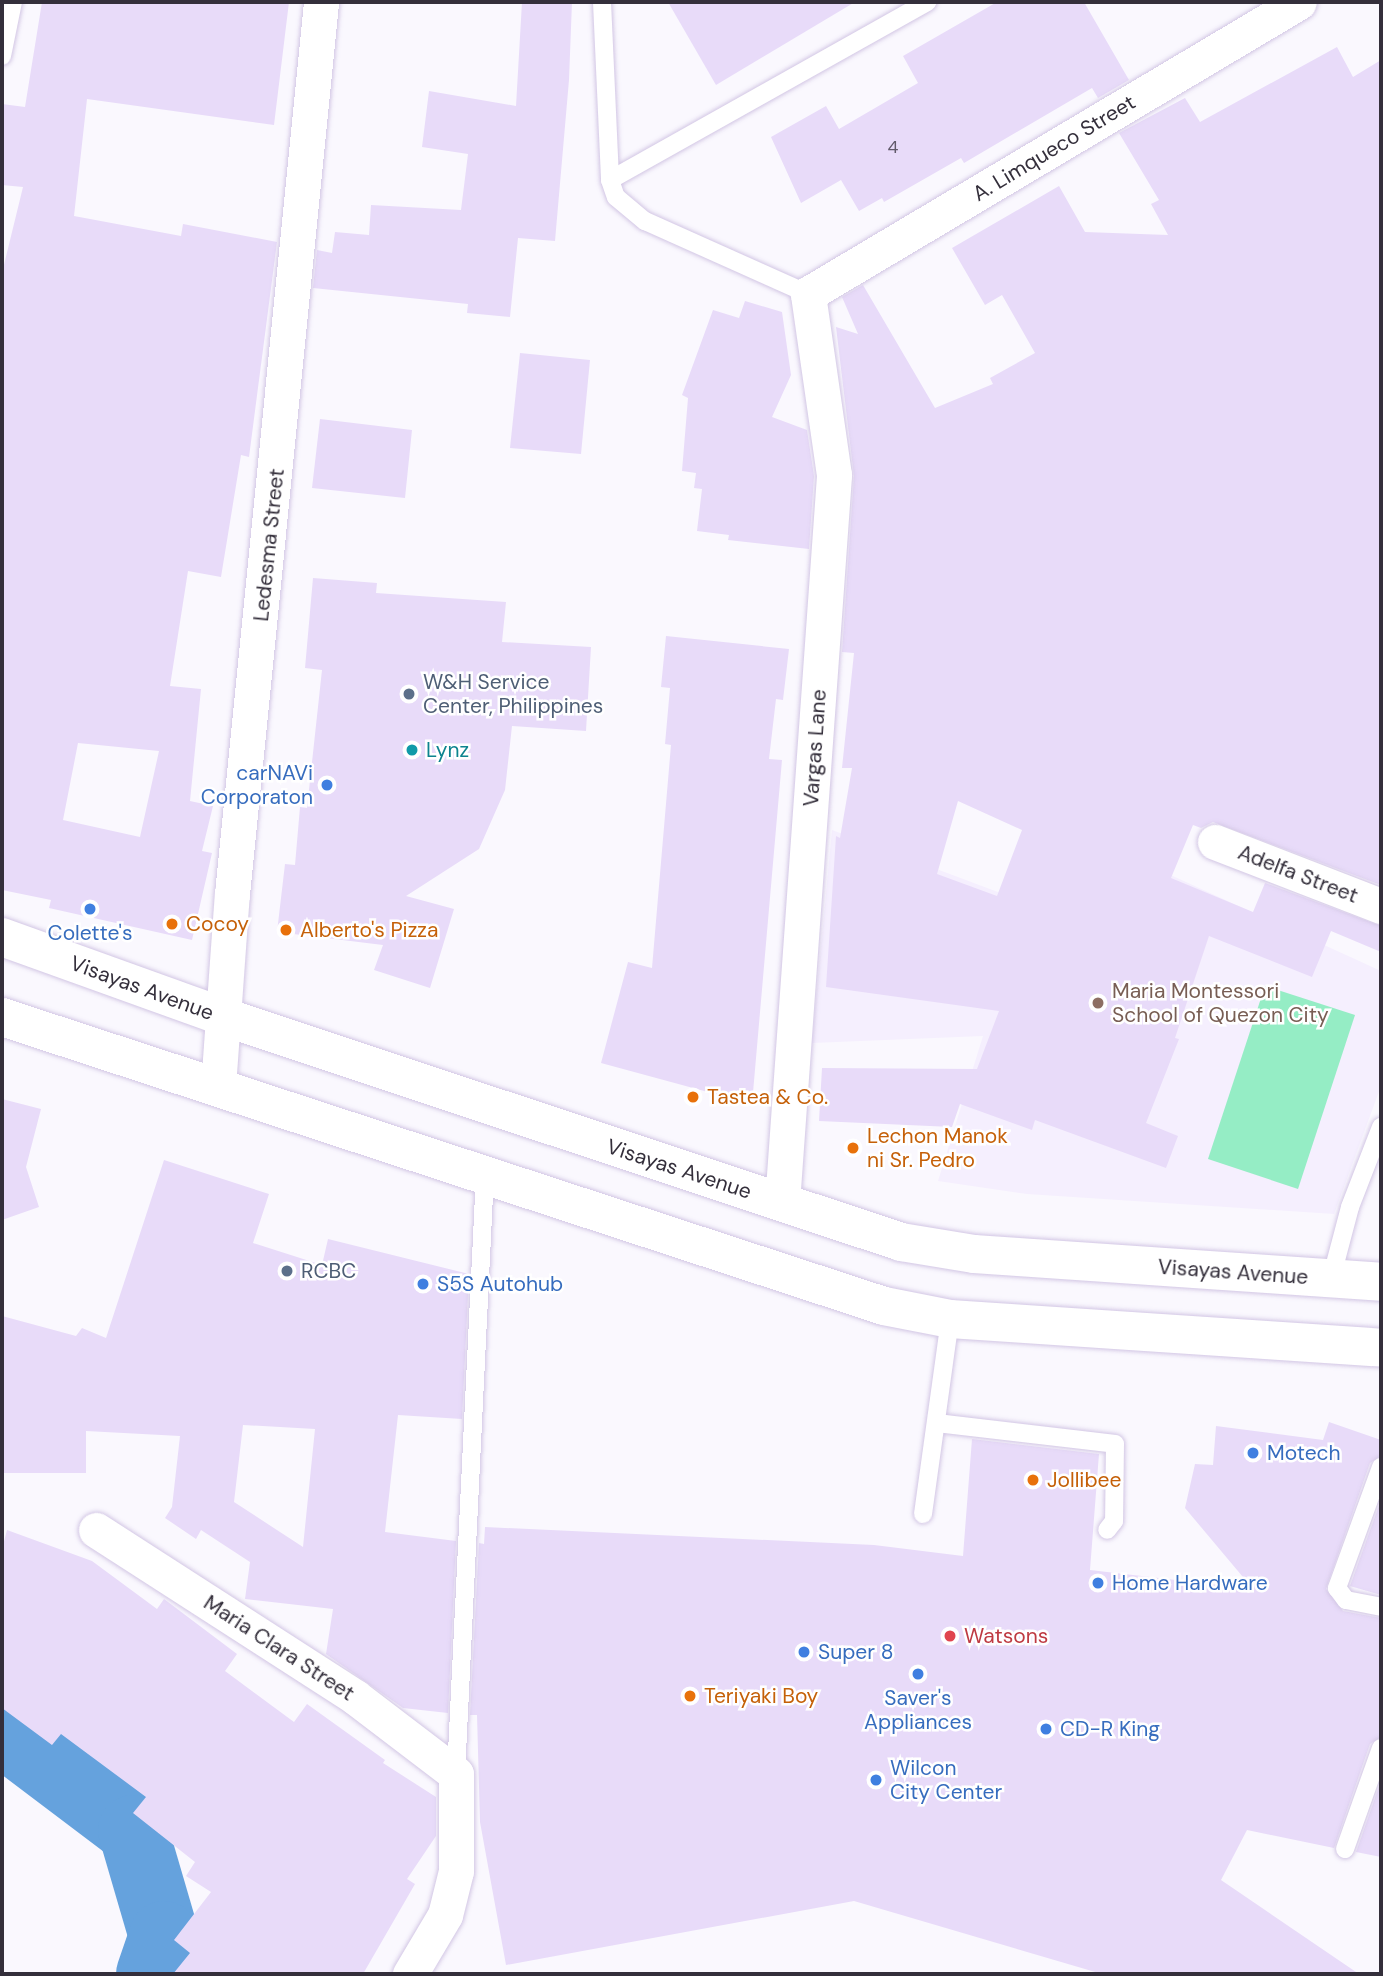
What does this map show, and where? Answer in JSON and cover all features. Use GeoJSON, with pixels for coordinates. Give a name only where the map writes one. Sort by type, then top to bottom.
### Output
{"type":"FeatureCollection","features":[{"type":"Feature","properties":{"kind":"main road","name":"Visayas Avenue"},"geometry":{"type":"LineString","coordinates":[[2,937],[221,1016],[901,1242],[974,1254],[1381,1282]]}},
{"type":"Feature","properties":{"kind":"main road"},"geometry":{"type":"LineString","coordinates":[[2,1017],[884,1306],[950,1319],[1381,1348]]}},
{"type":"Feature","properties":{"kind":"street","name":"Ledesma Street"},"geometry":{"type":"LineString","coordinates":[[218,1087],[221,1016],[321,2]]}},
{"type":"Feature","properties":{"kind":"street","name":"A. Limqueco Street"},"geometry":{"type":"LineString","coordinates":[[808,294],[1299,2]]}},
{"type":"Feature","properties":{"kind":"street","name":"Vargas Lane"},"geometry":{"type":"LineString","coordinates":[[782,1203],[834,475],[808,294]]}},
{"type":"Feature","properties":{"kind":"street","name":"Adelfa Street"},"geometry":{"type":"LineString","coordinates":[[1215,842],[1381,906]]}},
{"type":"Feature","properties":{"kind":"street","name":"Maria Clara Street"},"geometry":{"type":"LineString","coordinates":[[96,1530],[355,1697],[456,1773]]}},
{"type":"Feature","properties":{"kind":"street"},"geometry":{"type":"LineString","coordinates":[[410,1974],[445,1915],[456,1871],[456,1773]]}},
{"type":"Feature","properties":{"kind":"lane"},"geometry":{"type":"LineString","coordinates":[[2,56],[13,2]]}},
{"type":"Feature","properties":{"kind":"lane"},"geometry":{"type":"LineString","coordinates":[[602,2],[610,180],[616,197],[645,221],[808,294]]}},
{"type":"Feature","properties":{"kind":"lane"},"geometry":{"type":"LineString","coordinates":[[610,180],[926,2]]}},
{"type":"Feature","properties":{"kind":"lane"},"geometry":{"type":"LineString","coordinates":[[1331,1279],[1350,1207],[1381,1127]]}},
{"type":"Feature","properties":{"kind":"lane"},"geometry":{"type":"LineString","coordinates":[[456,1773],[485,1175]]}},
{"type":"Feature","properties":{"kind":"lane"},"geometry":{"type":"LineString","coordinates":[[923,1514],[950,1319]]}},
{"type":"Feature","properties":{"kind":"lane"},"geometry":{"type":"LineString","coordinates":[[937,1423],[1115,1444],[1114,1521],[1107,1530]]}},
{"type":"Feature","properties":{"kind":"lane"},"geometry":{"type":"LineString","coordinates":[[1381,1467],[1337,1588],[1346,1600],[1381,1607]]}},
{"type":"Feature","properties":{"kind":"lane"},"geometry":{"type":"LineString","coordinates":[[1345,1849],[1381,1748]]}},
{"type":"Feature","properties":{"kind":"shaded area","name":"Maria Montessori School of Quezon City"},"geometry":{"type":"Polygon","coordinates":[[[832,830],[1134,943],[1164,872],[1381,971],[1381,1086],[1334,1214],[1027,1194],[938,1181],[983,1036],[812,1043],[832,830]]]}},
{"type":"Feature","properties":{"kind":"green space"},"geometry":{"type":"Polygon","coordinates":[[[1265,986],[1355,1015],[1298,1189],[1208,1159],[1265,986]]]}},
{"type":"Feature","properties":{"kind":"building"},"geometry":{"type":"Polygon","coordinates":[[[42,2],[289,2],[274,125],[87,99],[74,216],[181,236],[183,224],[277,242],[249,457],[241,455],[221,577],[188,571],[170,686],[201,689],[190,801],[213,806],[202,851],[212,853],[192,940],[49,908],[51,900],[2,890],[2,273],[23,187],[2,185],[2,104],[25,107],[42,2]],[[78,743],[63,820],[140,837],[159,751],[78,743]]]}},
{"type":"Feature","properties":{"kind":"building"},"geometry":{"type":"Polygon","coordinates":[[[522,2],[572,2],[569,80],[555,241],[518,238],[510,317],[467,313],[468,304],[313,288],[317,250],[332,253],[335,232],[369,235],[371,205],[461,210],[468,154],[422,147],[429,91],[516,106],[522,2]]]}},
{"type":"Feature","properties":{"kind":"building"},"geometry":{"type":"Polygon","coordinates":[[[668,2],[855,2],[716,85],[668,2]]]}},
{"type":"Feature","properties":{"kind":"building"},"geometry":{"type":"Polygon","coordinates":[[[997,2],[1084,2],[1129,80],[1098,98],[1092,88],[964,163],[961,158],[884,202],[882,198],[859,211],[841,180],[801,203],[771,137],[826,106],[839,129],[918,83],[903,56],[997,2]]]}},
{"type":"Feature","properties":{"kind":"building"},"geometry":{"type":"Polygon","coordinates":[[[1337,47],[1353,77],[1381,60],[1381,885],[1213,822],[1201,828],[1193,825],[1171,878],[1253,912],[1265,883],[1381,926],[1381,952],[1331,931],[1312,977],[1209,936],[1175,1038],[1179,1039],[1146,1123],[1178,1136],[1166,1168],[1035,1120],[1032,1130],[960,1104],[952,1127],[819,1121],[822,1068],[977,1069],[999,1011],[826,987],[836,836],[840,838],[852,768],[842,768],[854,653],[842,652],[854,476],[836,327],[858,334],[842,297],[863,285],[935,408],[993,384],[990,378],[1035,353],[1002,295],[985,305],[952,248],[1059,186],[1085,232],[1168,235],[1151,204],[1159,200],[1119,133],[1185,98],[1200,122],[1337,47]],[[958,801],[937,874],[997,896],[1022,830],[958,801]]]}},
{"type":"Feature","properties":{"kind":"building"},"geometry":{"type":"Polygon","coordinates":[[[745,301],[782,312],[791,375],[772,417],[807,430],[814,476],[809,549],[728,540],[729,535],[697,531],[702,489],[694,488],[696,473],[682,471],[688,398],[682,395],[713,310],[739,318],[745,301]]]}},
{"type":"Feature","properties":{"kind":"building"},"geometry":{"type":"Polygon","coordinates":[[[520,353],[590,360],[581,454],[510,448],[520,353]]]}},
{"type":"Feature","properties":{"kind":"building"},"geometry":{"type":"Polygon","coordinates":[[[320,419],[412,430],[405,498],[312,488],[320,419]]]}},
{"type":"Feature","properties":{"kind":"building"},"geometry":{"type":"Polygon","coordinates":[[[313,578],[377,583],[376,593],[506,602],[502,642],[591,647],[586,731],[512,726],[505,790],[479,849],[406,896],[454,909],[430,988],[374,970],[383,945],[277,932],[285,864],[295,865],[300,807],[307,808],[322,670],[305,668],[313,578]]]}},
{"type":"Feature","properties":{"kind":"building"},"geometry":{"type":"Polygon","coordinates":[[[666,636],[789,649],[783,700],[776,699],[769,759],[782,760],[752,1104],[601,1063],[628,962],[652,968],[671,745],[665,744],[670,688],[661,687],[666,636]]]}},
{"type":"Feature","properties":{"kind":"building"},"geometry":{"type":"Polygon","coordinates":[[[2,1099],[41,1109],[26,1167],[39,1207],[2,1220],[2,1099]]]}},
{"type":"Feature","properties":{"kind":"building"},"geometry":{"type":"Polygon","coordinates":[[[164,1160],[269,1194],[253,1243],[322,1265],[328,1239],[469,1274],[462,1419],[398,1415],[385,1532],[456,1541],[448,1713],[403,1708],[326,1654],[333,1609],[245,1599],[250,1562],[201,1530],[196,1539],[165,1518],[172,1507],[180,1436],[86,1431],[86,1473],[2,1473],[2,1316],[76,1336],[82,1328],[106,1338],[164,1160]],[[243,1425],[234,1502],[303,1547],[315,1429],[243,1425]]]}},
{"type":"Feature","properties":{"kind":"building","name":"Wilcon City Center"},"geometry":{"type":"Polygon","coordinates":[[[1329,1422],[1381,1440],[1381,1456],[1370,1463],[1326,1589],[1343,1611],[1381,1618],[1381,1737],[1370,1744],[1334,1848],[1247,1830],[1221,1880],[1359,1974],[1102,1974],[854,1901],[506,1965],[480,1822],[477,1715],[470,1715],[479,1543],[484,1544],[485,1527],[874,1545],[963,1556],[972,1439],[1099,1454],[1090,1570],[1253,1589],[1185,1508],[1195,1464],[1213,1465],[1216,1426],[1323,1440],[1329,1422]]]}},
{"type":"Feature","properties":{"kind":"building"},"geometry":{"type":"Polygon","coordinates":[[[1381,1500],[1381,1595],[1350,1586],[1381,1500]]]}},
{"type":"Feature","properties":{"kind":"building"},"geometry":{"type":"Polygon","coordinates":[[[7,1530],[92,1561],[157,1609],[164,1599],[237,1654],[225,1671],[294,1722],[307,1704],[385,1760],[383,1763],[436,1797],[436,1836],[407,1879],[415,1884],[363,1974],[173,1974],[190,1953],[174,1940],[211,1892],[186,1876],[195,1862],[133,1813],[146,1797],[61,1734],[52,1745],[2,1708],[2,1549],[7,1530]]]}},
{"type":"Feature","properties":{"kind":"building"},"geometry":{"type":"Polygon","coordinates":[[[1381,1781],[1381,1857],[1356,1852],[1381,1781]]]}},
{"type":"Feature","properties":{"kind":"waterway"},"geometry":{"type":"LineString","coordinates":[[2,1731],[133,1830],[164,1936],[151,1974]]}},
{"type":"Feature","properties":{"kind":"place","name":"W&H Service Center, Philippines"},"geometry":{"type":"Point","coordinates":[409,694]}},
{"type":"Feature","properties":{"kind":"place","name":"Lynz"},"geometry":{"type":"Point","coordinates":[412,750]}},
{"type":"Feature","properties":{"kind":"place","name":"carNAVi Corporaton"},"geometry":{"type":"Point","coordinates":[327,785]}},
{"type":"Feature","properties":{"kind":"place","name":"Colette's"},"geometry":{"type":"Point","coordinates":[90,909]}},
{"type":"Feature","properties":{"kind":"place","name":"Cocoy"},"geometry":{"type":"Point","coordinates":[172,924]}},
{"type":"Feature","properties":{"kind":"place","name":"Alberto's Pizza"},"geometry":{"type":"Point","coordinates":[286,930]}},
{"type":"Feature","properties":{"kind":"place","name":"Maria Montessori School of Quezon City"},"geometry":{"type":"Point","coordinates":[1098,1003]}},
{"type":"Feature","properties":{"kind":"place","name":"Tastea & Co."},"geometry":{"type":"Point","coordinates":[693,1097]}},
{"type":"Feature","properties":{"kind":"place","name":"Lechon Manok ni Sr. Pedro"},"geometry":{"type":"Point","coordinates":[853,1148]}},
{"type":"Feature","properties":{"kind":"place","name":"RCBC"},"geometry":{"type":"Point","coordinates":[287,1271]}},
{"type":"Feature","properties":{"kind":"place","name":"S5S Autohub"},"geometry":{"type":"Point","coordinates":[423,1284]}},
{"type":"Feature","properties":{"kind":"place","name":"Motech"},"geometry":{"type":"Point","coordinates":[1253,1453]}},
{"type":"Feature","properties":{"kind":"place","name":"Jollibee"},"geometry":{"type":"Point","coordinates":[1033,1480]}},
{"type":"Feature","properties":{"kind":"place","name":"Home Hardware"},"geometry":{"type":"Point","coordinates":[1098,1583]}},
{"type":"Feature","properties":{"kind":"place","name":"Watsons"},"geometry":{"type":"Point","coordinates":[950,1636]}},
{"type":"Feature","properties":{"kind":"place","name":"Super 8"},"geometry":{"type":"Point","coordinates":[804,1652]}},
{"type":"Feature","properties":{"kind":"place","name":"Saver's Appliances"},"geometry":{"type":"Point","coordinates":[918,1674]}},
{"type":"Feature","properties":{"kind":"place","name":"Teriyaki Boy"},"geometry":{"type":"Point","coordinates":[690,1696]}},
{"type":"Feature","properties":{"kind":"place","name":"CD-R King"},"geometry":{"type":"Point","coordinates":[1046,1729]}},
{"type":"Feature","properties":{"kind":"place","name":"Wilcon City Center"},"geometry":{"type":"Point","coordinates":[876,1780]}}]}
